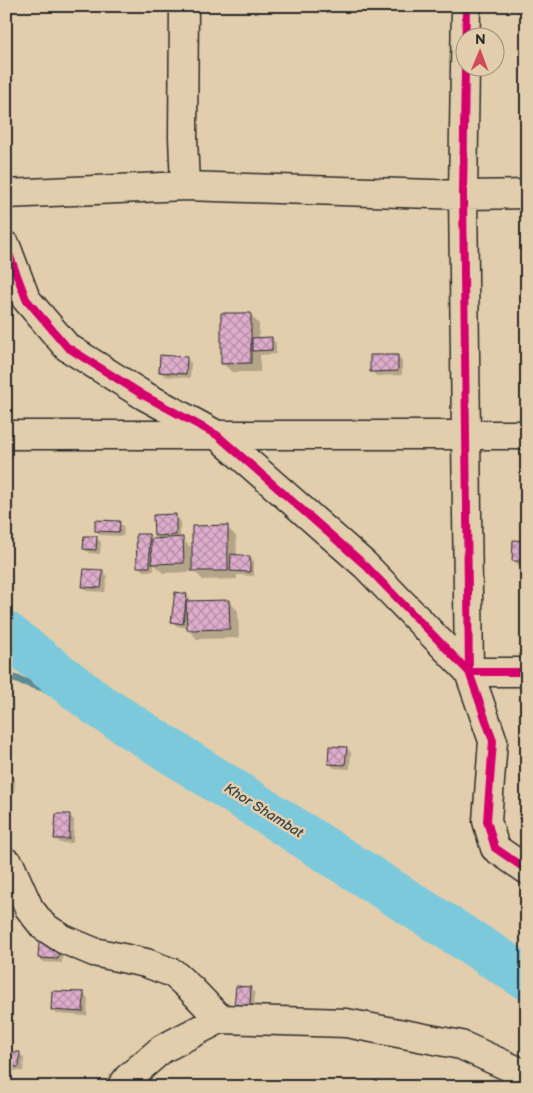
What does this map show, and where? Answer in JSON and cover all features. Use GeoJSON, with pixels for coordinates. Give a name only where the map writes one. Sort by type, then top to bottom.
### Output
{"type":"FeatureCollection","features":[{"type":"Feature","properties":{"kind":"street"},"geometry":{"type":"LineString","coordinates":[[184,6],[184,186]]}},
{"type":"Feature","properties":{"kind":"street"},"geometry":{"type":"LineString","coordinates":[[466,6],[463,195],[470,672],[493,741],[486,821],[494,848],[527,870]]}},
{"type":"Feature","properties":{"kind":"street"},"geometry":{"type":"LineString","coordinates":[[6,194],[184,186],[463,195],[527,194]]}},
{"type":"Feature","properties":{"kind":"street"},"geometry":{"type":"LineString","coordinates":[[6,246],[26,299],[67,347],[143,395],[217,435],[365,565],[470,672],[527,672]]}},
{"type":"Feature","properties":{"kind":"street"},"geometry":{"type":"LineString","coordinates":[[6,435],[527,435]]}},
{"type":"Feature","properties":{"kind":"street"},"geometry":{"type":"LineString","coordinates":[[6,862],[10,865],[29,908],[43,926],[63,939],[94,952],[146,963],[173,973],[220,1019]]}},
{"type":"Feature","properties":{"kind":"street"},"geometry":{"type":"LineString","coordinates":[[121,1087],[128,1078],[162,1049],[220,1019],[346,1023],[460,1045],[527,1074]]}},
{"type":"Feature","properties":{"kind":"building"},"geometry":{"type":"Polygon","coordinates":[[[221,313],[251,313],[251,363],[221,364],[221,313]]]}},
{"type":"Feature","properties":{"kind":"building"},"geometry":{"type":"Polygon","coordinates":[[[272,337],[272,350],[252,351],[252,338],[272,337]]]}},
{"type":"Feature","properties":{"kind":"building"},"geometry":{"type":"Polygon","coordinates":[[[160,355],[187,357],[186,374],[159,372],[160,355]]]}},
{"type":"Feature","properties":{"kind":"building"},"geometry":{"type":"Polygon","coordinates":[[[370,355],[398,355],[398,371],[370,372],[370,355]]]}},
{"type":"Feature","properties":{"kind":"building"},"geometry":{"type":"Polygon","coordinates":[[[176,514],[176,535],[154,536],[153,515],[176,514]]]}},
{"type":"Feature","properties":{"kind":"building"},"geometry":{"type":"Polygon","coordinates":[[[95,520],[120,521],[119,532],[95,531],[95,520]]]}},
{"type":"Feature","properties":{"kind":"building"},"geometry":{"type":"Polygon","coordinates":[[[228,525],[228,571],[192,571],[192,526],[228,525]]]}},
{"type":"Feature","properties":{"kind":"building"},"geometry":{"type":"Polygon","coordinates":[[[136,534],[149,534],[150,567],[137,567],[136,534]]]}},
{"type":"Feature","properties":{"kind":"building"},"geometry":{"type":"Polygon","coordinates":[[[84,536],[97,536],[96,550],[83,549],[84,536]]]}},
{"type":"Feature","properties":{"kind":"building"},"geometry":{"type":"Polygon","coordinates":[[[183,537],[184,563],[152,564],[151,539],[183,537]]]}},
{"type":"Feature","properties":{"kind":"building"},"geometry":{"type":"Polygon","coordinates":[[[513,540],[527,541],[527,561],[512,561],[513,540]]]}},
{"type":"Feature","properties":{"kind":"building"},"geometry":{"type":"Polygon","coordinates":[[[231,554],[250,556],[250,572],[230,571],[231,554]]]}},
{"type":"Feature","properties":{"kind":"building"},"geometry":{"type":"Polygon","coordinates":[[[84,569],[103,570],[101,588],[82,587],[84,569]]]}},
{"type":"Feature","properties":{"kind":"building"},"geometry":{"type":"Polygon","coordinates":[[[175,592],[187,594],[183,624],[171,622],[175,592]]]}},
{"type":"Feature","properties":{"kind":"building"},"geometry":{"type":"Polygon","coordinates":[[[229,600],[230,629],[187,630],[186,601],[229,600]]]}},
{"type":"Feature","properties":{"kind":"building"},"geometry":{"type":"Polygon","coordinates":[[[329,746],[347,747],[345,765],[328,764],[329,746]]]}},
{"type":"Feature","properties":{"kind":"building"},"geometry":{"type":"Polygon","coordinates":[[[6,775],[11,776],[10,791],[6,790],[6,775]]]}},
{"type":"Feature","properties":{"kind":"building"},"geometry":{"type":"Polygon","coordinates":[[[56,814],[70,814],[69,839],[54,839],[56,814]]]}},
{"type":"Feature","properties":{"kind":"building"},"geometry":{"type":"Polygon","coordinates":[[[40,927],[60,928],[58,959],[38,958],[40,927]]]}},
{"type":"Feature","properties":{"kind":"building"},"geometry":{"type":"Polygon","coordinates":[[[236,986],[251,987],[249,1018],[233,1017],[236,986]]]}},
{"type":"Feature","properties":{"kind":"building"},"geometry":{"type":"Polygon","coordinates":[[[52,991],[84,992],[83,1012],[51,1010],[52,991]]]}},
{"type":"Feature","properties":{"kind":"building"},"geometry":{"type":"Polygon","coordinates":[[[6,1052],[20,1052],[19,1067],[6,1067],[6,1052]]]}},
{"type":"Feature","properties":{"kind":"waterway","name":"Khor Shambat"},"geometry":{"type":"LineString","coordinates":[[6,634],[98,705],[527,978]]}},
{"type":"Feature","properties":{"kind":"waterway"},"geometry":{"type":"LineString","coordinates":[[6,676],[98,705]]}},
{"type":"Feature","properties":{"kind":"cycle path"},"geometry":{"type":"LineString","coordinates":[[466,6],[463,195],[469,672],[527,672]]}},
{"type":"Feature","properties":{"kind":"cycle path"},"geometry":{"type":"LineString","coordinates":[[6,246],[26,299],[67,347],[143,395],[217,435],[365,565],[469,672],[493,741],[487,821],[495,848],[527,870]]}}]}
